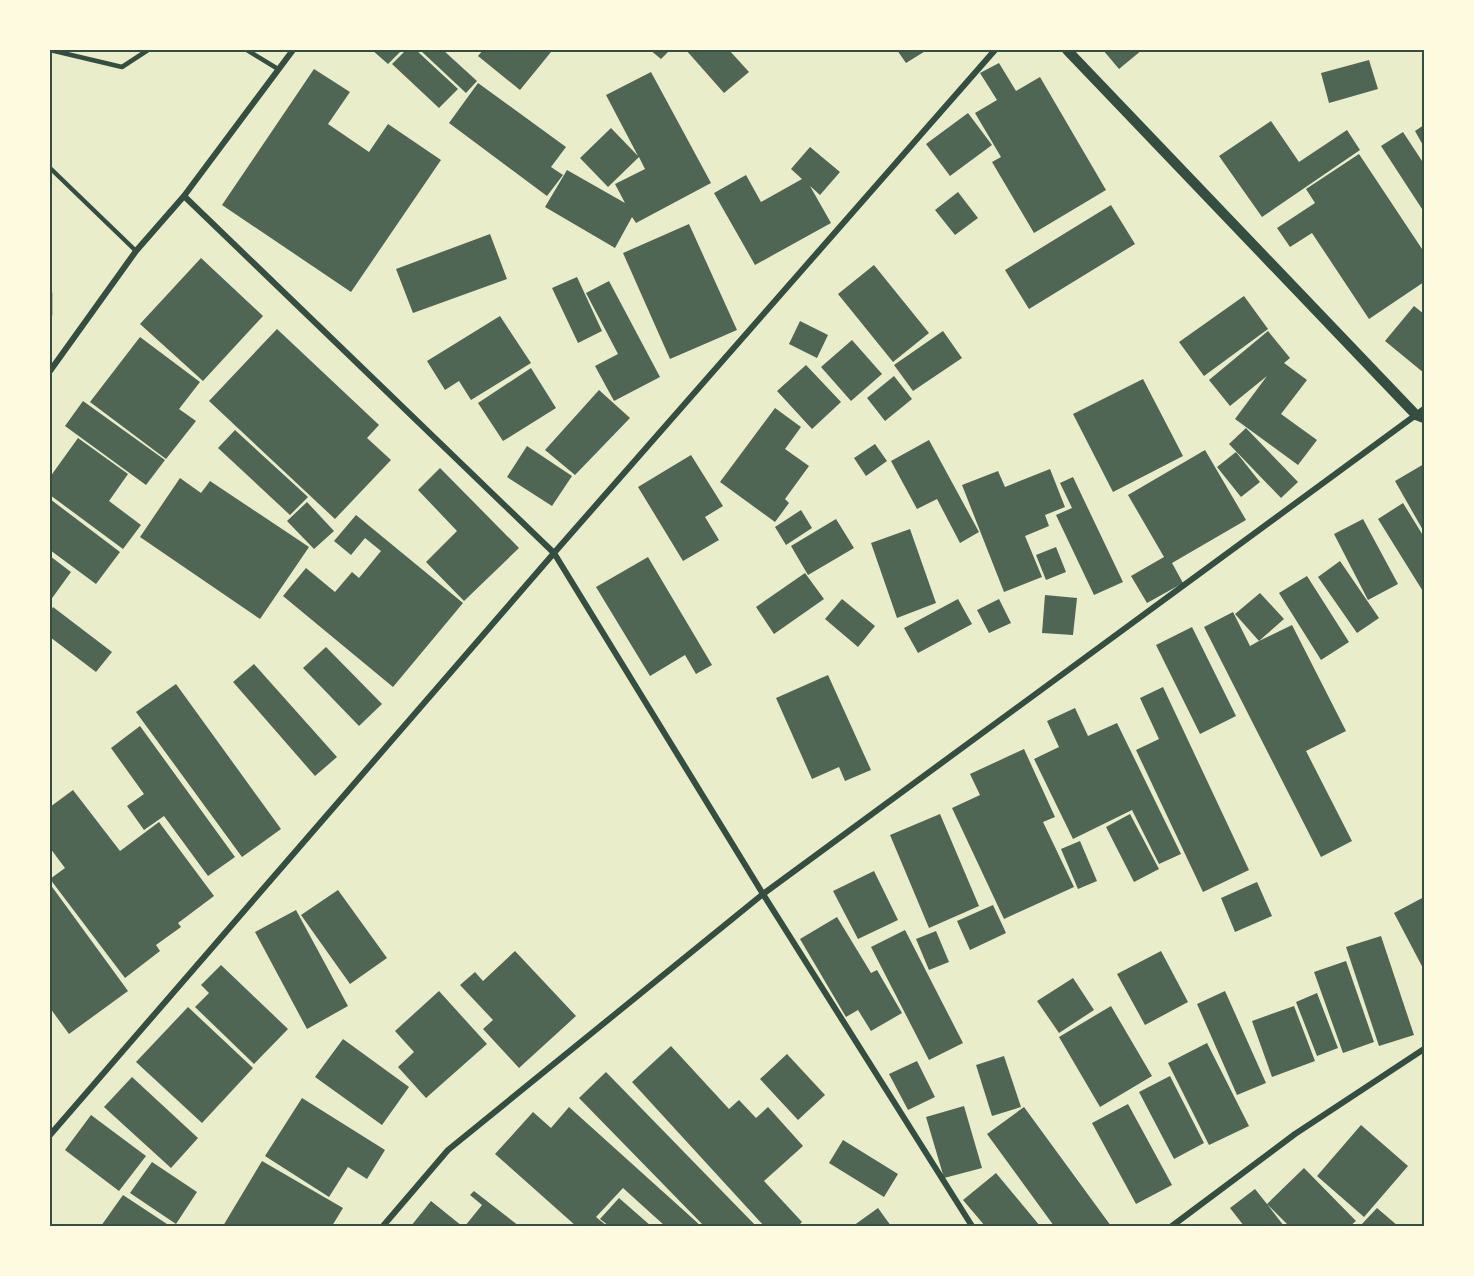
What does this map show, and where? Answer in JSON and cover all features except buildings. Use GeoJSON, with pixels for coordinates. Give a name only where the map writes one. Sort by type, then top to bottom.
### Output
{"type":"FeatureCollection","features":[{"type":"Feature","properties":{"kind":"street"},"geometry":{"type":"LineString","coordinates":[[50,371],[136,251],[184,196],[293,50]]}},
{"type":"Feature","properties":{"kind":"street"},"geometry":{"type":"LineString","coordinates":[[50,1135],[554,553],[995,50]]}},
{"type":"Feature","properties":{"kind":"street"},"geometry":{"type":"LineString","coordinates":[[383,1227],[448,1150],[763,894],[1422,414],[1067,50]]}},
{"type":"Feature","properties":{"kind":"street"},"geometry":{"type":"LineString","coordinates":[[184,196],[554,553],[763,894],[972,1227]]}},
{"type":"Feature","properties":{"kind":"street"},"geometry":{"type":"LineString","coordinates":[[1173,1227],[1295,1134],[1425,1049]]}},
{"type":"Feature","properties":{"kind":"lane"},"geometry":{"type":"LineString","coordinates":[[50,50],[122,67],[148,50]]}},
{"type":"Feature","properties":{"kind":"lane"},"geometry":{"type":"LineString","coordinates":[[247,50],[278,69]]}},
{"type":"Feature","properties":{"kind":"lane"},"geometry":{"type":"LineString","coordinates":[[50,168],[136,251]]}},
{"type":"Feature","properties":{"kind":"lane"},"geometry":{"type":"LineString","coordinates":[[50,293],[50,315]]}}]}
